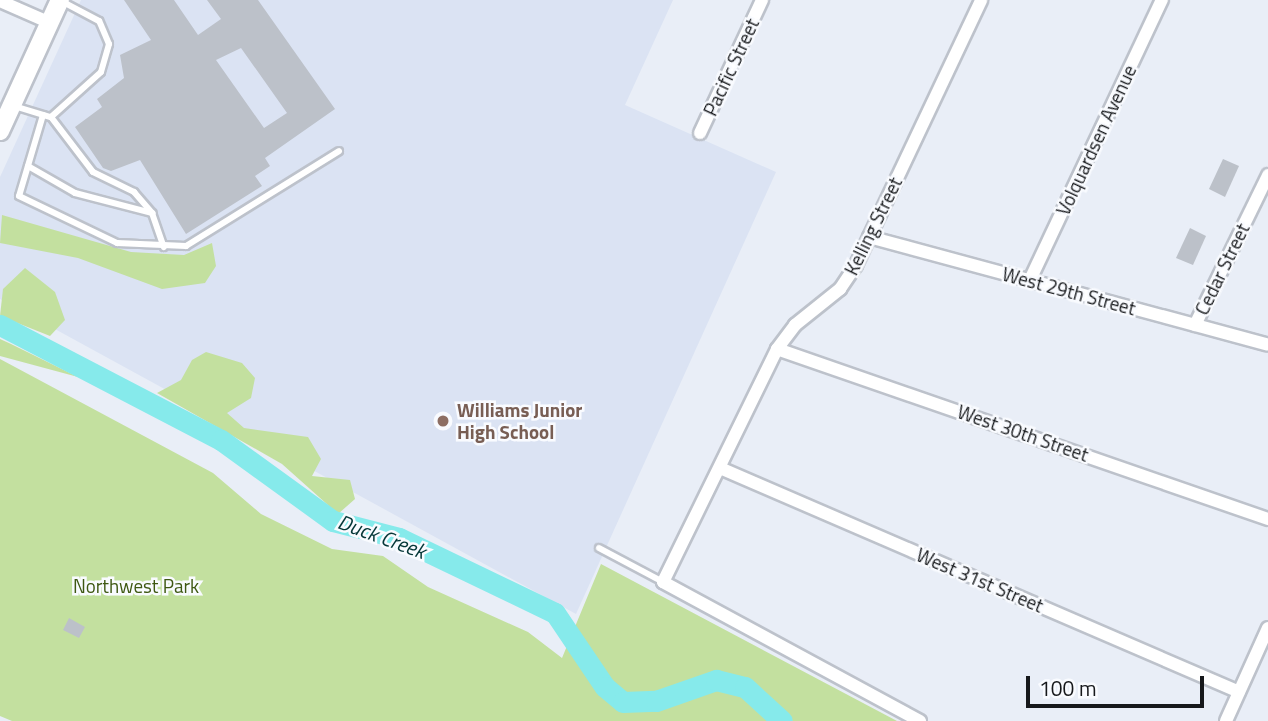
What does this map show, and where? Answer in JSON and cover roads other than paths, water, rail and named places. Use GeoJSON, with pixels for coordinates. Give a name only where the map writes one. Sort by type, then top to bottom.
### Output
{"type":"FeatureCollection","features":[{"type":"Feature","properties":{"kind":"main road"},"geometry":{"type":"LineString","coordinates":[[0,131],[60,1]]}},
{"type":"Feature","properties":{"kind":"street","name":"Pacific Street"},"geometry":{"type":"LineString","coordinates":[[700,133],[762,0]]}},
{"type":"Feature","properties":{"kind":"street","name":"Kelling Street"},"geometry":{"type":"LineString","coordinates":[[663,582],[777,349],[795,325],[840,289],[869,237],[981,0]]}},
{"type":"Feature","properties":{"kind":"street","name":"Volquardsen Avenue"},"geometry":{"type":"LineString","coordinates":[[1030,280],[1162,0]]}},
{"type":"Feature","properties":{"kind":"street"},"geometry":{"type":"LineString","coordinates":[[0,1],[50,23]]}},
{"type":"Feature","properties":{"kind":"street","name":"Cedar Street"},"geometry":{"type":"LineString","coordinates":[[1195,325],[1268,175]]}},
{"type":"Feature","properties":{"kind":"street","name":"West 29th Street"},"geometry":{"type":"LineString","coordinates":[[869,237],[1268,345]]}},
{"type":"Feature","properties":{"kind":"street","name":"West 30th Street"},"geometry":{"type":"LineString","coordinates":[[777,349],[1268,519]]}},
{"type":"Feature","properties":{"kind":"street","name":"West 31st Street"},"geometry":{"type":"LineString","coordinates":[[720,468],[1239,692]]}},
{"type":"Feature","properties":{"kind":"street"},"geometry":{"type":"LineString","coordinates":[[663,582],[920,721]]}},
{"type":"Feature","properties":{"kind":"street"},"geometry":{"type":"LineString","coordinates":[[1226,721],[1268,628]]}},
{"type":"Feature","properties":{"kind":"lane"},"geometry":{"type":"LineString","coordinates":[[60,1],[99,21],[109,44],[101,72],[47,116],[19,196],[29,205],[117,243],[186,246],[339,151]]}},
{"type":"Feature","properties":{"kind":"lane"},"geometry":{"type":"LineString","coordinates":[[12,105],[47,116],[93,172],[134,192],[152,213],[164,247]]}},
{"type":"Feature","properties":{"kind":"lane"},"geometry":{"type":"LineString","coordinates":[[28,166],[75,193],[152,213]]}},
{"type":"Feature","properties":{"kind":"lane"},"geometry":{"type":"LineString","coordinates":[[599,548],[663,582]]}},
{"type":"Feature","properties":{"kind":"waterway","name":"Duck Creek"},"geometry":{"type":"LineString","coordinates":[[0,325],[221,440],[333,521],[399,538],[555,613],[605,687],[623,702],[656,701],[716,680],[745,687],[782,721]]}},
{"type":"Feature","properties":{"kind":"place","name":"Williams Junior High School"},"geometry":{"type":"Point","coordinates":[443,421]}},
{"type":"Feature","properties":{"kind":"park label","name":"Northwest Park"},"geometry":{"type":"Point","coordinates":[136,586]}}]}
